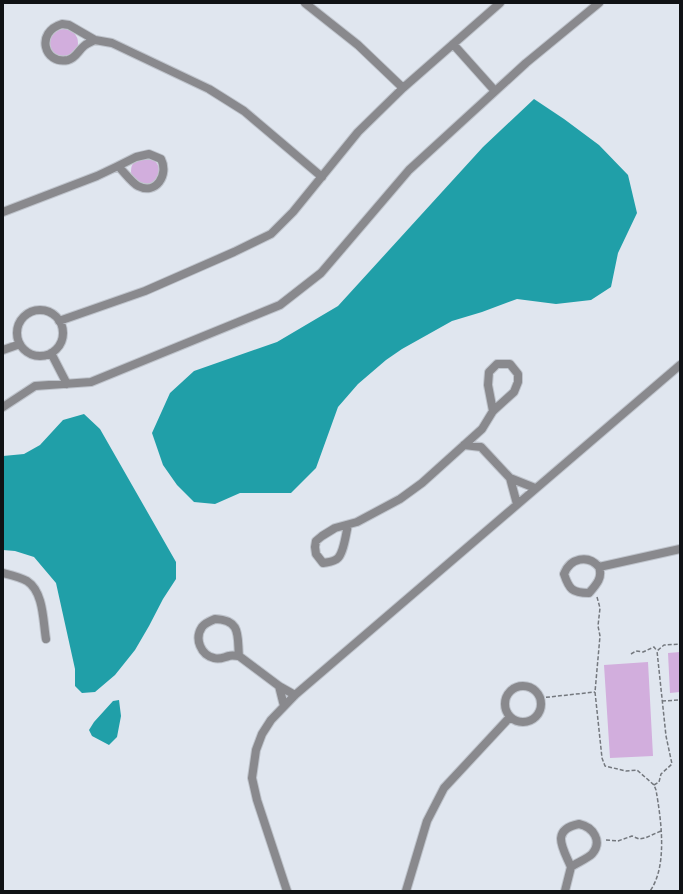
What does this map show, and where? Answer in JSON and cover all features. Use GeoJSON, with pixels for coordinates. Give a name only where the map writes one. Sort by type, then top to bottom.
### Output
{"type":"FeatureCollection","features":[{"type":"Feature","properties":{"kind":"street"},"geometry":{"type":"LineString","coordinates":[[305,3],[358,45],[403,88]]}},
{"type":"Feature","properties":{"kind":"street"},"geometry":{"type":"LineString","coordinates":[[59,321],[145,292],[271,234],[293,212],[358,132],[403,88],[500,3]]}},
{"type":"Feature","properties":{"kind":"street"},"geometry":{"type":"LineString","coordinates":[[3,407],[35,386],[91,382],[280,305],[321,273],[409,170],[526,63],[599,3]]}},
{"type":"Feature","properties":{"kind":"street"},"geometry":{"type":"LineString","coordinates":[[95,40],[86,44],[76,56],[70,60],[62,61],[55,59],[50,55],[46,49],[45,42],[46,36],[55,26],[62,24],[69,25],[95,40],[112,43],[157,63],[215,93],[244,111],[322,177]]}},
{"type":"Feature","properties":{"kind":"street"},"geometry":{"type":"LineString","coordinates":[[453,44],[495,91]]}},
{"type":"Feature","properties":{"kind":"street"},"geometry":{"type":"LineString","coordinates":[[3,212],[97,176],[136,157],[149,154],[161,158],[164,165],[164,171],[162,178],[158,183],[152,187],[146,188],[139,187],[118,166]]}},
{"type":"Feature","properties":{"kind":"street"},"geometry":{"type":"LineString","coordinates":[[38,310],[48,311],[59,321],[62,331],[61,341],[51,353],[41,356],[36,355],[27,351],[20,344],[17,335],[18,326],[28,314],[38,310]]}},
{"type":"Feature","properties":{"kind":"street"},"geometry":{"type":"LineString","coordinates":[[3,350],[20,344]]}},
{"type":"Feature","properties":{"kind":"street"},"geometry":{"type":"LineString","coordinates":[[51,353],[67,384]]}},
{"type":"Feature","properties":{"kind":"street"},"geometry":{"type":"LineString","coordinates":[[348,525],[343,547],[338,558],[330,562],[323,562],[316,554],[316,541],[335,528],[358,522],[400,499],[422,483],[482,429],[493,412],[514,392],[518,382],[518,374],[510,364],[497,364],[489,372],[488,385],[493,412]]}},
{"type":"Feature","properties":{"kind":"street"},"geometry":{"type":"LineString","coordinates":[[287,891],[257,800],[252,778],[256,750],[262,734],[271,720],[295,695],[680,365]]}},
{"type":"Feature","properties":{"kind":"street"},"geometry":{"type":"LineString","coordinates":[[481,447],[482,429]]}},
{"type":"Feature","properties":{"kind":"street"},"geometry":{"type":"LineString","coordinates":[[464,445],[481,447],[510,478],[535,488]]}},
{"type":"Feature","properties":{"kind":"street"},"geometry":{"type":"LineString","coordinates":[[510,478],[517,504]]}},
{"type":"Feature","properties":{"kind":"street"},"geometry":{"type":"LineString","coordinates":[[599,567],[680,550]]}},
{"type":"Feature","properties":{"kind":"street"},"geometry":{"type":"LineString","coordinates":[[586,559],[594,561],[599,567],[601,573],[598,581],[588,593],[578,593],[570,589],[564,574],[567,566],[573,561],[586,559]]}},
{"type":"Feature","properties":{"kind":"street"},"geometry":{"type":"LineString","coordinates":[[3,573],[27,582],[40,599],[46,639]]}},
{"type":"Feature","properties":{"kind":"street"},"geometry":{"type":"LineString","coordinates":[[239,656],[238,635],[236,628],[230,622],[223,619],[215,619],[202,627],[199,635],[199,642],[202,650],[208,656],[222,659],[230,656],[239,656],[279,686],[295,695]]}},
{"type":"Feature","properties":{"kind":"street"},"geometry":{"type":"LineString","coordinates":[[519,685],[526,685],[532,688],[538,692],[540,698],[541,705],[539,712],[530,721],[516,721],[506,712],[504,705],[508,692],[519,685]]}},
{"type":"Feature","properties":{"kind":"street"},"geometry":{"type":"LineString","coordinates":[[279,686],[284,706]]}},
{"type":"Feature","properties":{"kind":"street"},"geometry":{"type":"LineString","coordinates":[[406,891],[426,821],[444,788],[510,717]]}},
{"type":"Feature","properties":{"kind":"street"},"geometry":{"type":"LineString","coordinates":[[565,891],[571,867],[567,856],[562,850],[562,836],[565,830],[571,826],[578,824],[586,825],[595,834],[596,848],[593,853],[571,867]]}},
{"type":"Feature","properties":{"kind":"path"},"geometry":{"type":"LineString","coordinates":[[594,587],[600,608],[598,626],[600,636],[595,692],[602,758],[605,766],[626,770],[637,770],[654,785],[659,804],[661,857],[655,881],[650,891]]}},
{"type":"Feature","properties":{"kind":"path"},"geometry":{"type":"LineString","coordinates":[[657,651],[664,645],[680,644]]}},
{"type":"Feature","properties":{"kind":"path"},"geometry":{"type":"LineString","coordinates":[[631,654],[636,651],[643,652],[654,647],[657,651],[666,736],[672,764],[661,774],[659,782],[654,785]]}},
{"type":"Feature","properties":{"kind":"path"},"geometry":{"type":"LineString","coordinates":[[540,698],[595,692]]}},
{"type":"Feature","properties":{"kind":"path"},"geometry":{"type":"LineString","coordinates":[[662,701],[680,700]]}},
{"type":"Feature","properties":{"kind":"path"},"geometry":{"type":"LineString","coordinates":[[596,841],[618,841],[632,836],[638,839],[645,838],[661,831]]}},
{"type":"Feature","properties":{"kind":"shaded area"},"geometry":{"type":"Polygon","coordinates":[[[64,29],[74,33],[78,43],[74,53],[64,57],[54,53],[50,43],[54,33],[64,29]]]}},
{"type":"Feature","properties":{"kind":"shaded area"},"geometry":{"type":"Polygon","coordinates":[[[145,157],[155,161],[159,171],[155,181],[145,185],[135,181],[131,171],[135,161],[145,157]]]}},
{"type":"Feature","properties":{"kind":"shaded area"},"geometry":{"type":"Polygon","coordinates":[[[680,652],[680,692],[670,693],[668,653],[680,652]]]}},
{"type":"Feature","properties":{"kind":"shaded area"},"geometry":{"type":"Polygon","coordinates":[[[648,662],[653,756],[610,758],[604,665],[648,662]]]}},
{"type":"Feature","properties":{"kind":"water"},"geometry":{"type":"Polygon","coordinates":[[[534,99],[599,145],[628,175],[637,213],[618,253],[611,287],[591,300],[556,304],[517,299],[452,321],[402,349],[386,360],[358,384],[338,407],[316,468],[291,493],[240,493],[215,504],[194,502],[177,485],[163,465],[152,433],[170,393],[194,371],[277,342],[338,306],[483,147],[534,99]]]}},
{"type":"Feature","properties":{"kind":"water"},"geometry":{"type":"Polygon","coordinates":[[[84,414],[100,429],[176,562],[176,579],[163,599],[135,650],[115,675],[95,692],[82,693],[75,686],[75,669],[56,583],[34,557],[15,551],[3,550],[3,456],[24,454],[40,445],[63,420],[84,414]]]}},
{"type":"Feature","properties":{"kind":"water"},"geometry":{"type":"Polygon","coordinates":[[[119,700],[121,716],[117,737],[109,745],[92,736],[89,730],[94,722],[113,701],[119,700]]]}}]}
